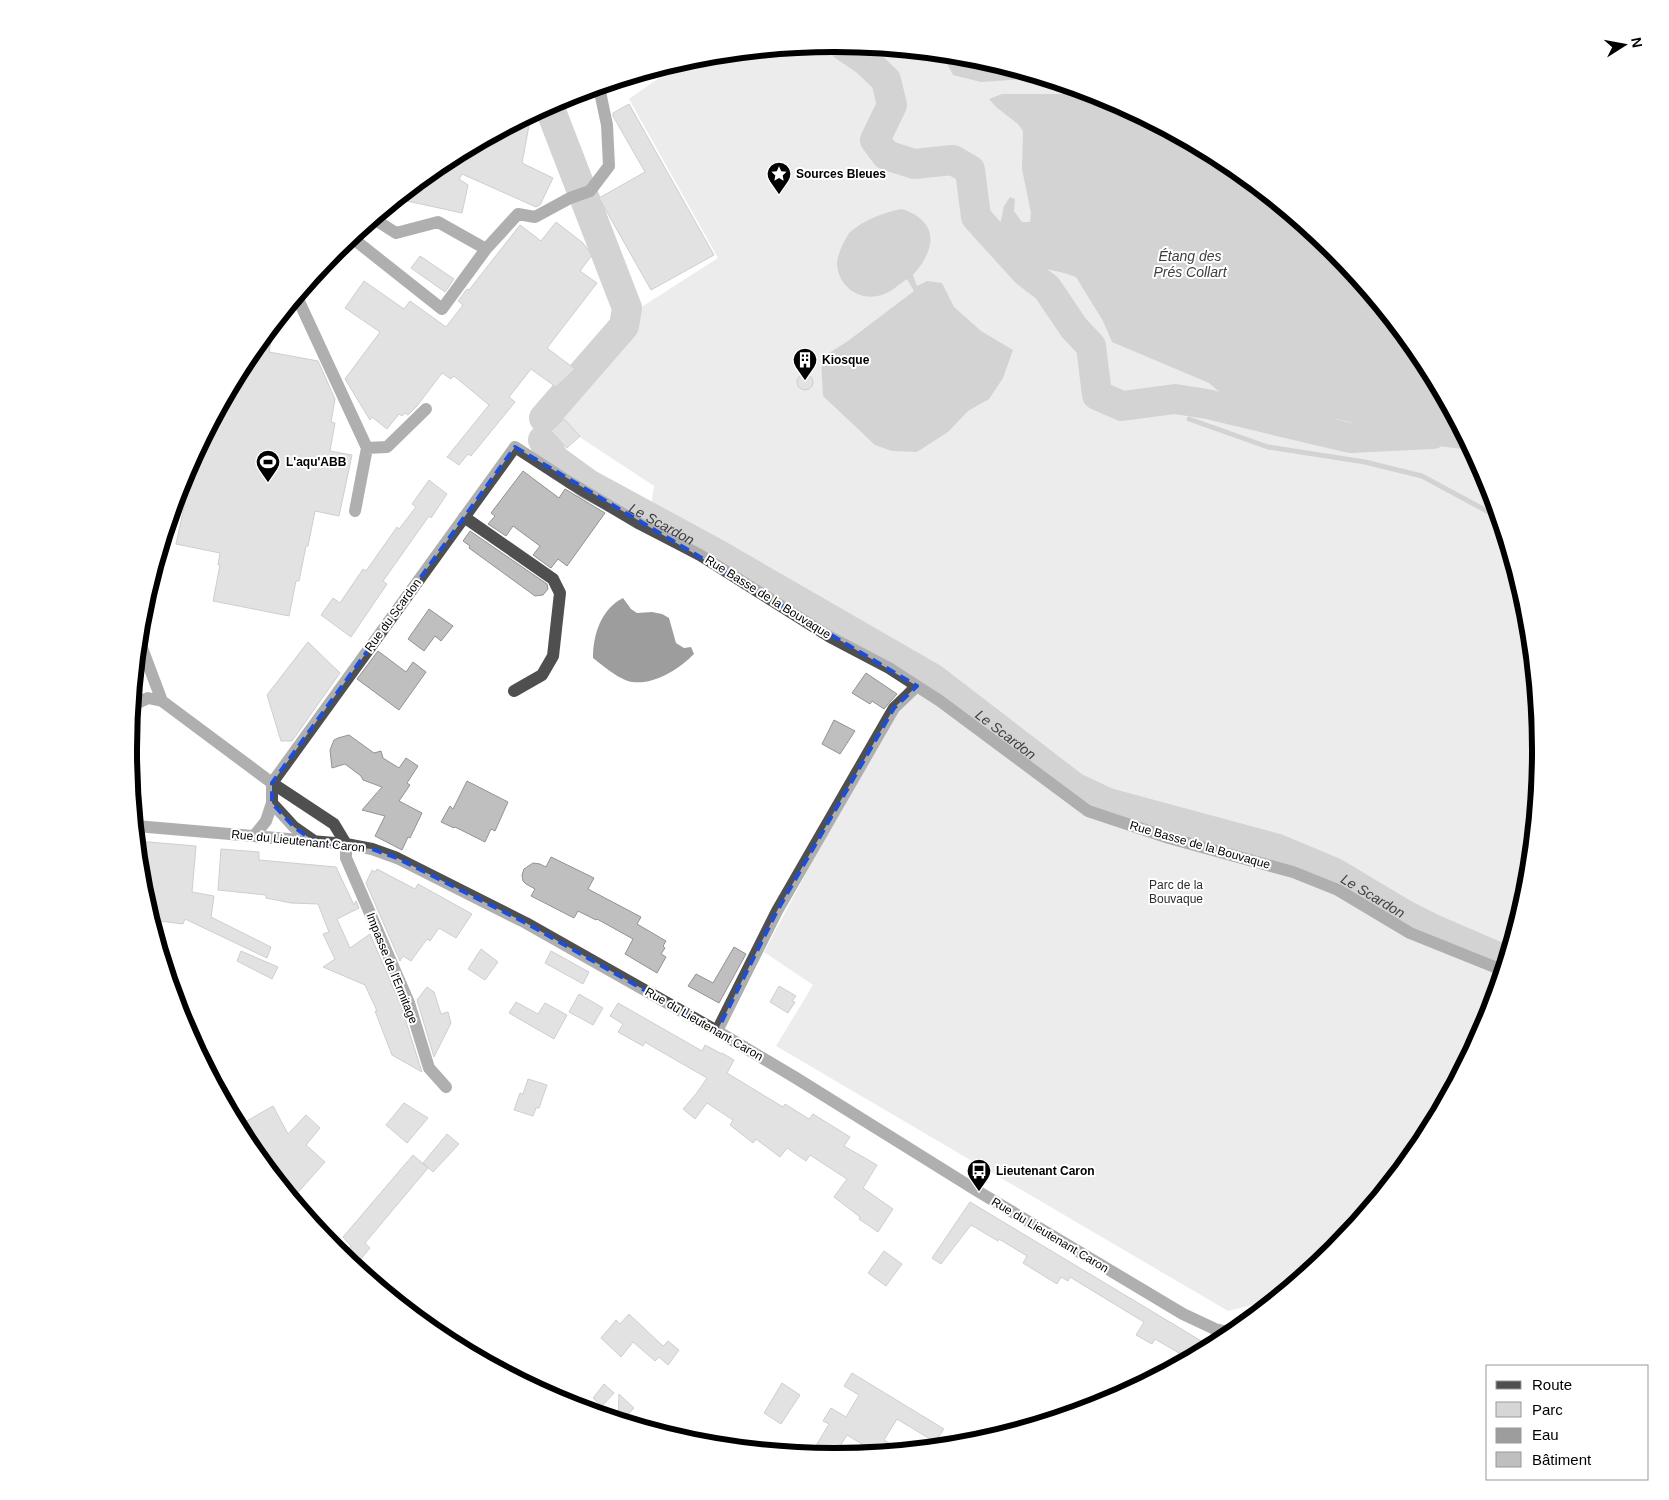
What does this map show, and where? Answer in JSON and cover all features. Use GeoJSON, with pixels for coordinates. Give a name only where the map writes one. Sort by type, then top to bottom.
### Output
{"type":"FeatureCollection","features":[{"type":"Feature","properties":{"kind":"street"},"geometry":{"type":"LineString","coordinates":[[358,242],[442,308],[486,248],[518,214],[535,217],[570,198],[590,191],[609,166],[607,125],[600,94]]}},
{"type":"Feature","properties":{"kind":"street"},"geometry":{"type":"LineString","coordinates":[[379,222],[396,233],[438,222],[486,248]]}},
{"type":"Feature","properties":{"kind":"street"},"geometry":{"type":"LineString","coordinates":[[300,303],[367,448],[355,511]]}},
{"type":"Feature","properties":{"kind":"street"},"geometry":{"type":"LineString","coordinates":[[367,448],[387,447],[426,410]]}},
{"type":"Feature","properties":{"kind":"street","name":"Rue du Scardon"},"geometry":{"type":"LineString","coordinates":[[272,783],[515,447]]}},
{"type":"Feature","properties":{"kind":"street","name":"Rue Basse de la Bouvaque"},"geometry":{"type":"LineString","coordinates":[[515,447],[640,524],[700,555],[830,637],[889,668],[940,701],[1088,811],[1169,838],[1293,872],[1338,890],[1410,933],[1497,968]]}},
{"type":"Feature","properties":{"kind":"street"},"geometry":{"type":"LineString","coordinates":[[464,517],[553,579],[560,593],[553,656],[542,675],[514,691]]}},
{"type":"Feature","properties":{"kind":"street"},"geometry":{"type":"LineString","coordinates":[[144,653],[162,701]]}},
{"type":"Feature","properties":{"kind":"street"},"geometry":{"type":"LineString","coordinates":[[717,1031],[786,894],[894,708],[917,686]]}},
{"type":"Feature","properties":{"kind":"street"},"geometry":{"type":"LineString","coordinates":[[138,703],[148,698],[162,701],[272,783],[334,824],[346,844]]}},
{"type":"Feature","properties":{"kind":"street"},"geometry":{"type":"LineString","coordinates":[[254,836],[266,821],[272,803],[272,783]]}},
{"type":"Feature","properties":{"kind":"street"},"geometry":{"type":"LineString","coordinates":[[272,803],[294,827],[315,842]]}},
{"type":"Feature","properties":{"kind":"street","name":"Rue du Lieutenant Caron"},"geometry":{"type":"LineString","coordinates":[[141,826],[346,844],[386,854],[414,866],[526,923],[717,1031],[1183,1314],[1220,1331]]}},
{"type":"Feature","properties":{"kind":"street","name":"Impasse de l'Ermitage"},"geometry":{"type":"LineString","coordinates":[[346,844],[346,858],[409,1003],[429,1068],[446,1087]]}},
{"type":"Feature","properties":{"kind":"highlighted area"},"geometry":{"type":"Polygon","coordinates":[[[515,447],[917,686],[894,708],[777,911],[717,1031],[526,923],[397,858],[372,849],[315,842],[294,827],[272,803],[272,783],[515,447]]]}},
{"type":"Feature","properties":{"kind":"green space","name":"Parc de la Bouvaque"},"geometry":{"type":"Polygon","coordinates":[[[834,52],[926,58],[1015,76],[1059,90],[1143,124],[1222,170],[1259,197],[1328,257],[1359,290],[1388,325],[1439,401],[1479,483],[1495,526],[1519,614],[1531,704],[1532,750],[1531,796],[1519,886],[1495,974],[1479,1017],[1439,1099],[1388,1175],[1359,1210],[1328,1243],[1258,1303],[1228,1311],[776,1046],[813,985],[764,952],[911,677],[649,520],[654,486],[552,419],[643,306],[718,258],[629,99],[666,73],[743,58],[834,52]]]}},
{"type":"Feature","properties":{"kind":"water"},"geometry":{"type":"Polygon","coordinates":[[[946,62],[1025,79],[981,82],[953,75],[946,62]]]}},
{"type":"Feature","properties":{"kind":"water","name":"Étang des Prés Collart"},"geometry":{"type":"Polygon","coordinates":[[[1002,94],[1070,94],[1143,124],[1222,170],[1259,197],[1328,257],[1388,325],[1439,401],[1463,449],[1421,444],[1346,421],[1289,411],[1224,396],[1209,383],[1112,342],[1103,321],[1076,277],[1042,268],[1032,263],[1000,225],[1004,206],[1010,197],[1015,199],[1014,211],[1022,222],[1030,222],[1031,213],[1022,169],[1023,131],[1018,124],[989,99],[1002,94]]]}},
{"type":"Feature","properties":{"kind":"water"},"geometry":{"type":"Polygon","coordinates":[[[902,209],[923,221],[930,237],[930,246],[926,256],[913,275],[917,286],[927,281],[942,283],[954,307],[981,331],[1013,350],[1003,378],[989,399],[968,411],[948,432],[917,452],[892,451],[875,445],[823,396],[821,358],[848,341],[914,291],[907,279],[885,294],[870,297],[862,296],[845,284],[838,272],[837,264],[840,250],[850,232],[875,217],[902,209]]]}},
{"type":"Feature","properties":{"kind":"water"},"geometry":{"type":"Polygon","coordinates":[[[623,598],[631,609],[637,613],[652,612],[669,618],[676,643],[684,648],[691,647],[694,654],[666,675],[641,682],[622,679],[593,658],[597,632],[604,616],[615,603],[623,598]]]}},
{"type":"Feature","properties":{"kind":"building"},"geometry":{"type":"Polygon","coordinates":[[[629,104],[714,255],[651,290],[599,198],[645,172],[613,116],[613,113],[629,104]]]}},
{"type":"Feature","properties":{"kind":"building"},"geometry":{"type":"Polygon","coordinates":[[[530,122],[522,163],[553,178],[540,205],[536,207],[462,174],[459,179],[468,185],[462,213],[406,201],[447,170],[530,122]]]}},
{"type":"Feature","properties":{"kind":"building"},"geometry":{"type":"Polygon","coordinates":[[[556,222],[583,243],[592,255],[580,271],[597,283],[547,348],[575,369],[556,387],[531,369],[509,397],[515,402],[471,456],[468,454],[459,465],[447,457],[489,405],[454,376],[451,379],[442,373],[417,406],[408,415],[405,413],[402,416],[399,414],[387,429],[372,417],[370,420],[345,379],[380,332],[345,308],[364,281],[404,309],[410,301],[446,327],[463,305],[458,301],[467,289],[469,290],[520,225],[541,241],[556,222]]]}},
{"type":"Feature","properties":{"kind":"building"},"geometry":{"type":"Polygon","coordinates":[[[420,256],[454,279],[445,292],[411,268],[420,256]]]}},
{"type":"Feature","properties":{"kind":"building","name":"L'aqu'ABB"},"geometry":{"type":"Polygon","coordinates":[[[271,339],[269,352],[318,361],[335,399],[331,422],[335,423],[330,451],[352,455],[339,516],[315,511],[299,581],[296,581],[289,616],[213,601],[220,565],[218,565],[220,553],[176,544],[188,488],[209,442],[230,401],[271,339]]]}},
{"type":"Feature","properties":{"kind":"building","name":"Kiosque"},"geometry":{"type":"Polygon","coordinates":[[[805,374],[811,376],[813,382],[811,388],[805,390],[799,388],[797,382],[799,376],[805,374]]]}},
{"type":"Feature","properties":{"kind":"building"},"geometry":{"type":"Polygon","coordinates":[[[564,419],[580,436],[567,448],[551,431],[564,419]]]}},
{"type":"Feature","properties":{"kind":"building"},"geometry":{"type":"Polygon","coordinates":[[[523,471],[559,498],[565,489],[605,513],[567,566],[558,559],[551,568],[533,555],[540,546],[513,526],[506,536],[488,524],[495,516],[491,513],[523,471]]]}},
{"type":"Feature","properties":{"kind":"building"},"geometry":{"type":"Polygon","coordinates":[[[429,480],[447,494],[383,581],[387,584],[351,637],[321,615],[333,598],[340,603],[363,569],[366,571],[397,527],[399,529],[416,507],[412,504],[429,480]]]}},
{"type":"Feature","properties":{"kind":"building"},"geometry":{"type":"Polygon","coordinates":[[[470,531],[547,584],[548,589],[543,595],[535,596],[469,548],[470,546],[463,541],[470,531]]]}},
{"type":"Feature","properties":{"kind":"building"},"geometry":{"type":"Polygon","coordinates":[[[429,609],[453,626],[441,641],[435,636],[424,651],[408,639],[429,609]]]}},
{"type":"Feature","properties":{"kind":"building"},"geometry":{"type":"Polygon","coordinates":[[[308,642],[340,673],[292,741],[281,741],[267,695],[308,642]]]}},
{"type":"Feature","properties":{"kind":"building"},"geometry":{"type":"Polygon","coordinates":[[[378,651],[406,672],[413,662],[426,672],[399,710],[357,679],[378,651]]]}},
{"type":"Feature","properties":{"kind":"building"},"geometry":{"type":"Polygon","coordinates":[[[866,673],[897,694],[884,709],[872,701],[870,704],[852,693],[866,673]]]}},
{"type":"Feature","properties":{"kind":"building"},"geometry":{"type":"Polygon","coordinates":[[[834,720],[855,731],[840,754],[822,744],[834,720]]]}},
{"type":"Feature","properties":{"kind":"building"},"geometry":{"type":"Polygon","coordinates":[[[349,735],[374,753],[381,751],[383,758],[399,768],[406,758],[418,766],[407,783],[410,785],[399,801],[422,813],[402,850],[375,836],[385,816],[362,810],[382,787],[363,780],[361,776],[345,764],[332,768],[330,750],[334,740],[349,735]]]}},
{"type":"Feature","properties":{"kind":"building"},"geometry":{"type":"Polygon","coordinates":[[[467,781],[508,802],[495,831],[491,829],[485,842],[441,822],[450,806],[453,809],[467,781]]]}},
{"type":"Feature","properties":{"kind":"building"},"geometry":{"type":"Polygon","coordinates":[[[143,842],[196,846],[192,892],[214,896],[211,917],[271,947],[267,958],[185,919],[183,924],[159,921],[150,886],[143,842]]]}},
{"type":"Feature","properties":{"kind":"building"},"geometry":{"type":"Polygon","coordinates":[[[221,849],[259,852],[259,860],[336,867],[354,905],[356,901],[359,908],[337,919],[350,948],[370,934],[401,1006],[422,1072],[392,1055],[375,1011],[377,1011],[365,985],[323,967],[335,959],[323,934],[329,932],[318,904],[291,903],[266,898],[266,895],[218,890],[221,849]]]}},
{"type":"Feature","properties":{"kind":"building"},"geometry":{"type":"Polygon","coordinates":[[[551,857],[594,878],[588,889],[641,917],[637,924],[666,941],[663,946],[665,948],[661,954],[666,957],[657,973],[625,954],[633,939],[597,919],[578,911],[574,918],[531,896],[535,889],[523,881],[524,869],[533,863],[546,867],[551,857]]]}},
{"type":"Feature","properties":{"kind":"building"},"geometry":{"type":"Polygon","coordinates":[[[377,869],[415,889],[418,884],[472,914],[456,938],[439,928],[430,941],[427,939],[411,961],[403,956],[400,961],[366,883],[372,870],[375,872],[377,869]]]}},
{"type":"Feature","properties":{"kind":"building"},"geometry":{"type":"Polygon","coordinates":[[[734,947],[746,954],[719,1003],[688,986],[696,974],[713,983],[734,947]]]}},
{"type":"Feature","properties":{"kind":"building"},"geometry":{"type":"Polygon","coordinates":[[[481,949],[498,962],[485,980],[468,969],[481,949]]]}},
{"type":"Feature","properties":{"kind":"building"},"geometry":{"type":"Polygon","coordinates":[[[241,951],[278,967],[272,979],[237,961],[241,951]]]}},
{"type":"Feature","properties":{"kind":"building"},"geometry":{"type":"Polygon","coordinates":[[[551,951],[589,972],[583,984],[545,963],[551,951]]]}},
{"type":"Feature","properties":{"kind":"building"},"geometry":{"type":"Polygon","coordinates":[[[779,986],[796,996],[792,1001],[795,1002],[788,1013],[770,1002],[779,986]]]}},
{"type":"Feature","properties":{"kind":"building"},"geometry":{"type":"Polygon","coordinates":[[[427,987],[434,992],[441,1014],[448,1012],[451,1023],[434,1057],[417,1000],[427,987]]]}},
{"type":"Feature","properties":{"kind":"building"},"geometry":{"type":"Polygon","coordinates":[[[579,994],[603,1008],[593,1025],[569,1012],[579,994]]]}},
{"type":"Feature","properties":{"kind":"building"},"geometry":{"type":"Polygon","coordinates":[[[516,1002],[538,1014],[545,1003],[567,1015],[554,1039],[509,1013],[516,1002]]]}},
{"type":"Feature","properties":{"kind":"building"},"geometry":{"type":"Polygon","coordinates":[[[618,1003],[702,1051],[705,1045],[722,1053],[734,1060],[727,1073],[783,1107],[785,1104],[809,1119],[813,1114],[850,1137],[844,1146],[877,1165],[863,1188],[893,1209],[878,1232],[859,1219],[860,1217],[834,1197],[847,1179],[810,1155],[806,1161],[787,1148],[780,1157],[756,1139],[753,1143],[730,1125],[733,1120],[707,1103],[695,1119],[683,1109],[707,1078],[645,1042],[643,1046],[618,1032],[623,1024],[610,1016],[618,1003]]]}},
{"type":"Feature","properties":{"kind":"building"},"geometry":{"type":"Polygon","coordinates":[[[528,1079],[547,1085],[539,1108],[536,1108],[533,1116],[514,1110],[520,1093],[523,1094],[528,1079]]]}},
{"type":"Feature","properties":{"kind":"building"},"geometry":{"type":"Polygon","coordinates":[[[404,1103],[428,1118],[407,1143],[386,1125],[404,1103]]]}},
{"type":"Feature","properties":{"kind":"building"},"geometry":{"type":"Polygon","coordinates":[[[273,1106],[288,1134],[306,1115],[320,1128],[306,1145],[325,1162],[297,1194],[281,1175],[245,1122],[273,1106]]]}},
{"type":"Feature","properties":{"kind":"building"},"geometry":{"type":"Polygon","coordinates":[[[447,1134],[459,1144],[433,1172],[423,1163],[447,1134]]]}},
{"type":"Feature","properties":{"kind":"building"},"geometry":{"type":"Polygon","coordinates":[[[413,1155],[428,1168],[365,1243],[370,1248],[360,1260],[348,1250],[351,1246],[343,1237],[413,1155]]]}},
{"type":"Feature","properties":{"kind":"building"},"geometry":{"type":"Polygon","coordinates":[[[970,1202],[1203,1342],[1182,1355],[1155,1339],[1152,1344],[1136,1335],[1144,1322],[1070,1277],[1068,1281],[1061,1277],[1057,1284],[1023,1263],[1027,1256],[971,1225],[941,1264],[932,1258],[970,1202]]]}},
{"type":"Feature","properties":{"kind":"building"},"geometry":{"type":"Polygon","coordinates":[[[884,1251],[902,1264],[886,1286],[868,1273],[884,1251]]]}},
{"type":"Feature","properties":{"kind":"building"},"geometry":{"type":"Polygon","coordinates":[[[629,1314],[663,1346],[668,1341],[679,1350],[668,1365],[659,1357],[655,1361],[633,1342],[621,1357],[601,1338],[616,1320],[620,1324],[629,1314]]]}},
{"type":"Feature","properties":{"kind":"building"},"geometry":{"type":"Polygon","coordinates":[[[852,1373],[944,1429],[936,1440],[933,1441],[897,1419],[884,1440],[892,1445],[866,1447],[847,1435],[839,1448],[815,1447],[829,1424],[823,1421],[831,1408],[846,1417],[859,1395],[844,1386],[852,1373]]]}},
{"type":"Feature","properties":{"kind":"building"},"geometry":{"type":"Polygon","coordinates":[[[782,1383],[800,1395],[781,1424],[764,1413],[782,1383]]]}},
{"type":"Feature","properties":{"kind":"building"},"geometry":{"type":"Polygon","coordinates":[[[604,1384],[614,1393],[602,1406],[593,1398],[604,1384]]]}},
{"type":"Feature","properties":{"kind":"building"},"geometry":{"type":"Polygon","coordinates":[[[619,1394],[634,1408],[627,1415],[618,1413],[619,1394]]]}},
{"type":"Feature","properties":{"kind":"waterway"},"geometry":{"type":"LineString","coordinates":[[855,53],[886,80],[892,105],[875,140],[886,155],[914,164],[953,160],[970,170],[976,217],[1026,272],[1047,288],[1074,328],[1091,346],[1097,395],[1122,406],[1175,399],[1207,404],[1350,438],[1433,434]]}},
{"type":"Feature","properties":{"kind":"waterway","name":"Le Scardon"},"geometry":{"type":"LineString","coordinates":[[544,418],[624,326],[627,308],[552,113]]}},
{"type":"Feature","properties":{"kind":"waterway"},"geometry":{"type":"LineString","coordinates":[[1175,399],[1178,405]]}},
{"type":"Feature","properties":{"kind":"waterway"},"geometry":{"type":"LineString","coordinates":[[1189,419],[1268,447],[1365,462],[1422,476],[1490,513]]}},
{"type":"Feature","properties":{"kind":"waterway","name":"Le Scardon"},"geometry":{"type":"LineString","coordinates":[[543,440],[555,460],[588,484],[717,554],[932,678],[1074,787],[1108,803],[1278,849],[1333,872],[1405,915],[1433,929],[1500,958]]}},
{"type":"Feature","properties":{"kind":"place","name":"Sources Bleues"},"geometry":{"type":"Point","coordinates":[779,195]}},
{"type":"Feature","properties":{"kind":"place","name":"Kiosque"},"geometry":{"type":"Point","coordinates":[805,381]}},
{"type":"Feature","properties":{"kind":"place","name":"L'aqu'ABB"},"geometry":{"type":"Point","coordinates":[268,483]}},
{"type":"Feature","properties":{"kind":"place","name":"Lieutenant Caron"},"geometry":{"type":"Point","coordinates":[979,1192]}}]}
